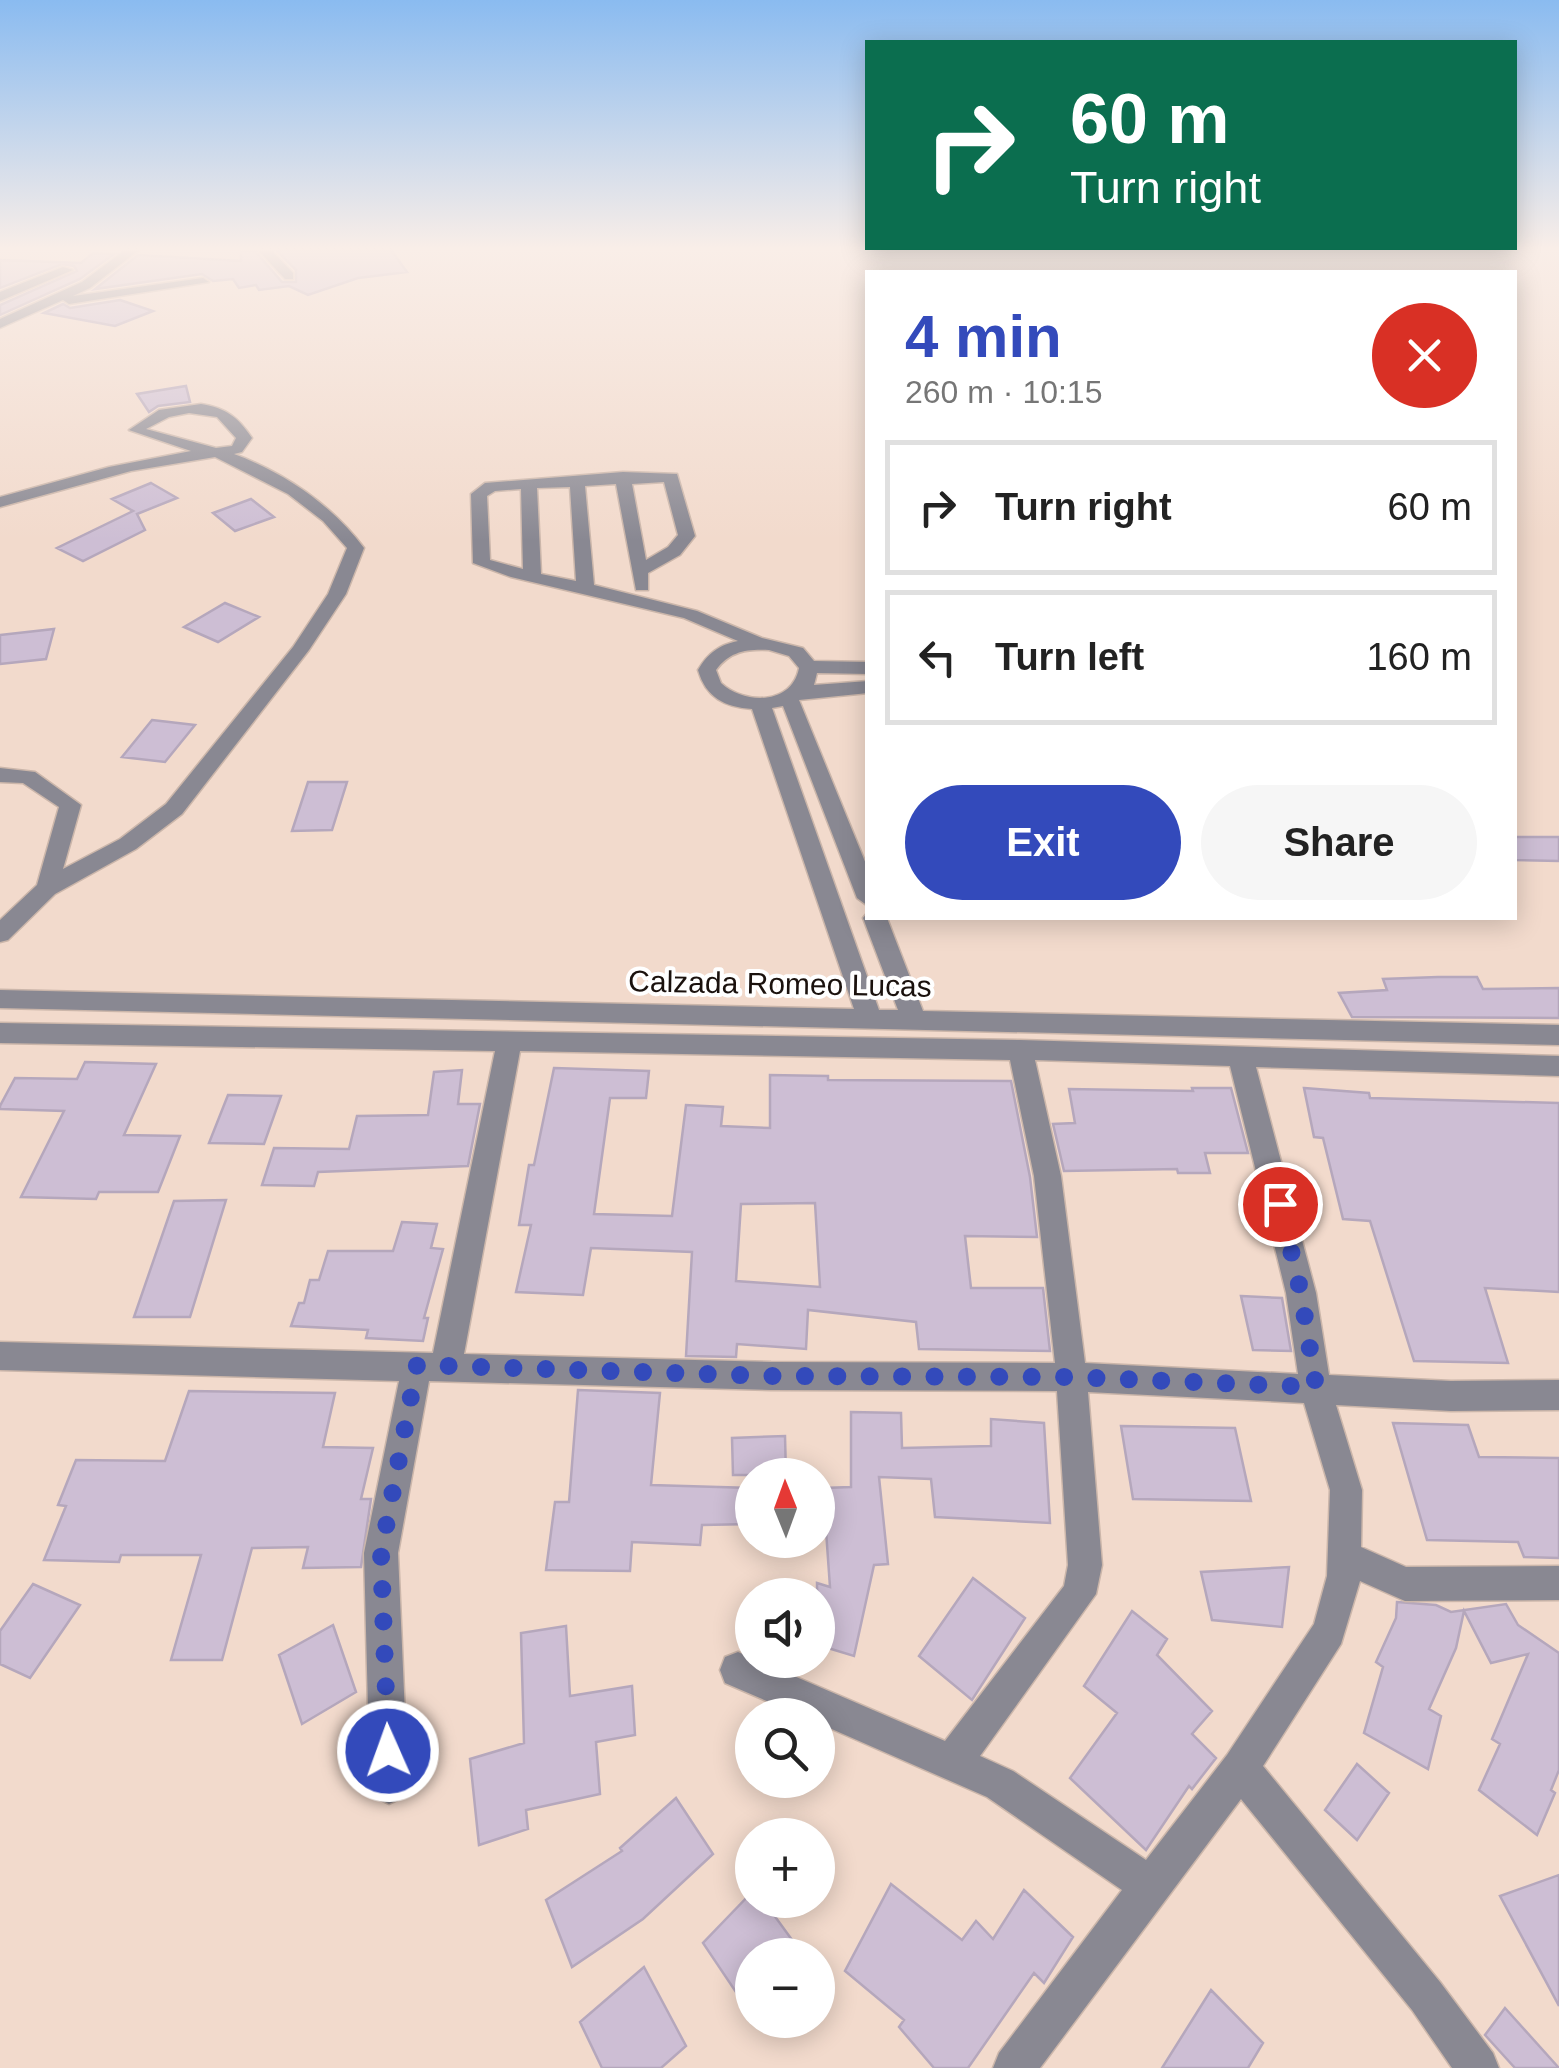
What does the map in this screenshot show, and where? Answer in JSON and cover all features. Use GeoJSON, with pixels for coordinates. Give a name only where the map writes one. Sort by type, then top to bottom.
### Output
{"type":"FeatureCollection","features":[{"type":"Feature","properties":{"kind":"street"},"geometry":{"type":"LineString","coordinates":[[0,502],[114,471],[176,458],[218,454],[237,449],[244,438],[224,414],[212,410],[144,420],[136,430],[218,454],[252,467],[337,522],[356,548],[337,594],[300,650],[174,809],[128,844],[47,888],[0,934]]}},
{"type":"Feature","properties":{"kind":"street"},"geometry":{"type":"LineString","coordinates":[[623,478],[645,600]]}},
{"type":"Feature","properties":{"kind":"street"},"geometry":{"type":"LineString","coordinates":[[639,571],[674,552],[688,536],[671,478],[491,486],[478,494],[480,560],[703,616],[756,644],[796,652],[809,667],[807,684],[794,695]]}},
{"type":"Feature","properties":{"kind":"street"},"geometry":{"type":"LineString","coordinates":[[577,480],[586,587]]}},
{"type":"Feature","properties":{"kind":"street"},"geometry":{"type":"LineString","coordinates":[[530,484],[532,575]]}},
{"type":"Feature","properties":{"kind":"street"},"geometry":{"type":"LineString","coordinates":[[756,644],[718,654],[711,662],[707,678],[720,694],[760,704],[794,695],[865,687]]}},
{"type":"Feature","properties":{"kind":"street"},"geometry":{"type":"LineString","coordinates":[[809,667],[865,668]]}},
{"type":"Feature","properties":{"kind":"street"},"geometry":{"type":"LineString","coordinates":[[794,695],[865,890]]}},
{"type":"Feature","properties":{"kind":"street"},"geometry":{"type":"LineString","coordinates":[[760,704],[870,1019]]}},
{"type":"Feature","properties":{"kind":"street"},"geometry":{"type":"LineString","coordinates":[[0,775],[28,776],[70,805],[65,836],[47,888]]}},
{"type":"Feature","properties":{"kind":"street"},"geometry":{"type":"LineString","coordinates":[[876,920],[914,1020]]}},
{"type":"Feature","properties":{"kind":"street","name":"Calzada Romeo Lucas"},"geometry":{"type":"LineString","coordinates":[[0,999],[1559,1035]]}},
{"type":"Feature","properties":{"kind":"street","name":"Calzada Romeo Lucas"},"geometry":{"type":"LineString","coordinates":[[0,1033],[1020,1050],[1559,1066]]}},
{"type":"Feature","properties":{"kind":"street"},"geometry":{"type":"LineString","coordinates":[[389,1785],[381,1553],[432,1365],[508,1043]]}},
{"type":"Feature","properties":{"kind":"street"},"geometry":{"type":"LineString","coordinates":[[952,1764],[1079,1594],[1085,1565],[1071,1377],[1042,1126],[1020,1050]]}},
{"type":"Feature","properties":{"kind":"street"},"geometry":{"type":"LineString","coordinates":[[1014,2068],[1240,1768],[1328,1632],[1344,1576],[1346,1490],[1316,1387],[1301,1293],[1261,1125],[1240,1057]]}},
{"type":"Feature","properties":{"kind":"street"},"geometry":{"type":"LineString","coordinates":[[0,1356],[771,1376],[1071,1377],[1451,1396],[1559,1395]]}},
{"type":"Feature","properties":{"kind":"street"},"geometry":{"type":"LineString","coordinates":[[1344,1556],[1405,1584],[1559,1583]]}},
{"type":"Feature","properties":{"kind":"street"},"geometry":{"type":"LineString","coordinates":[[756,1678],[1000,1784],[1150,1886]]}},
{"type":"Feature","properties":{"kind":"street"},"geometry":{"type":"LineString","coordinates":[[1240,1768],[1426,1996],[1478,2068]]}},
{"type":"Feature","properties":{"kind":"building"},"geometry":{"type":"Polygon","coordinates":[[[186,386],[190,402],[158,406],[149,412],[137,394],[186,386]]]}},
{"type":"Feature","properties":{"kind":"building"},"geometry":{"type":"Polygon","coordinates":[[[151,483],[177,498],[137,514],[145,530],[83,561],[57,548],[133,511],[112,499],[151,483]]]}},
{"type":"Feature","properties":{"kind":"building"},"geometry":{"type":"Polygon","coordinates":[[[251,499],[274,517],[235,531],[213,513],[251,499]]]}},
{"type":"Feature","properties":{"kind":"building"},"geometry":{"type":"Polygon","coordinates":[[[225,603],[259,617],[218,642],[184,627],[225,603]]]}},
{"type":"Feature","properties":{"kind":"building"},"geometry":{"type":"Polygon","coordinates":[[[54,629],[46,659],[0,664],[0,635],[54,629]]]}},
{"type":"Feature","properties":{"kind":"building"},"geometry":{"type":"Polygon","coordinates":[[[152,720],[195,725],[165,762],[122,757],[152,720]]]}},
{"type":"Feature","properties":{"kind":"building"},"geometry":{"type":"Polygon","coordinates":[[[308,782],[347,782],[332,830],[292,831],[308,782]]]}},
{"type":"Feature","properties":{"kind":"building"},"geometry":{"type":"Polygon","coordinates":[[[1517,837],[1559,837],[1559,861],[1517,860],[1517,837]]]}},
{"type":"Feature","properties":{"kind":"building"},"geometry":{"type":"Polygon","coordinates":[[[1477,977],[1483,989],[1559,988],[1559,1018],[1352,1017],[1339,993],[1387,990],[1383,979],[1477,977]]]}},
{"type":"Feature","properties":{"kind":"building"},"geometry":{"type":"Polygon","coordinates":[[[85,1062],[156,1064],[124,1135],[180,1136],[158,1192],[99,1192],[96,1199],[21,1197],[64,1111],[0,1106],[15,1078],[77,1079],[85,1062]]]}},
{"type":"Feature","properties":{"kind":"building"},"geometry":{"type":"Polygon","coordinates":[[[554,1068],[649,1071],[646,1098],[610,1098],[594,1214],[672,1216],[686,1105],[723,1107],[721,1126],[770,1128],[770,1075],[828,1076],[828,1080],[1011,1081],[1037,1237],[965,1236],[971,1288],[1043,1288],[1050,1351],[919,1349],[916,1322],[808,1310],[806,1349],[737,1344],[736,1357],[686,1356],[692,1252],[591,1248],[583,1295],[516,1292],[531,1225],[519,1225],[529,1165],[534,1165],[554,1068]],[[815,1203],[741,1204],[736,1281],[820,1287],[815,1203]]]}},
{"type":"Feature","properties":{"kind":"building"},"geometry":{"type":"Polygon","coordinates":[[[462,1070],[458,1104],[480,1104],[468,1166],[318,1172],[314,1186],[262,1185],[274,1148],[349,1149],[357,1116],[428,1115],[434,1072],[462,1070]]]}},
{"type":"Feature","properties":{"kind":"building"},"geometry":{"type":"Polygon","coordinates":[[[1192,1088],[1231,1088],[1248,1153],[1205,1153],[1210,1173],[1178,1173],[1177,1169],[1064,1171],[1053,1124],[1075,1123],[1069,1089],[1193,1091],[1192,1088]]]}},
{"type":"Feature","properties":{"kind":"building"},"geometry":{"type":"Polygon","coordinates":[[[1304,1088],[1369,1093],[1370,1098],[1559,1103],[1559,1292],[1485,1288],[1508,1363],[1414,1361],[1370,1221],[1343,1219],[1323,1138],[1314,1137],[1304,1088]]]}},
{"type":"Feature","properties":{"kind":"building"},"geometry":{"type":"Polygon","coordinates":[[[228,1095],[281,1096],[264,1144],[209,1143],[228,1095]]]}},
{"type":"Feature","properties":{"kind":"building"},"geometry":{"type":"Polygon","coordinates":[[[226,1200],[190,1317],[134,1317],[174,1201],[226,1200]]]}},
{"type":"Feature","properties":{"kind":"building"},"geometry":{"type":"Polygon","coordinates":[[[402,1222],[437,1224],[431,1248],[443,1249],[424,1318],[428,1318],[423,1341],[366,1338],[368,1330],[291,1326],[299,1303],[304,1303],[310,1280],[319,1280],[328,1251],[393,1251],[402,1222]]]}},
{"type":"Feature","properties":{"kind":"building"},"geometry":{"type":"Polygon","coordinates":[[[1241,1296],[1282,1298],[1291,1351],[1253,1350],[1241,1296]]]}},
{"type":"Feature","properties":{"kind":"building"},"geometry":{"type":"Polygon","coordinates":[[[578,1390],[660,1393],[651,1485],[735,1487],[735,1524],[702,1525],[700,1545],[632,1542],[630,1571],[546,1570],[555,1502],[569,1502],[578,1390]]]}},
{"type":"Feature","properties":{"kind":"building"},"geometry":{"type":"Polygon","coordinates":[[[189,1391],[335,1393],[323,1447],[373,1448],[361,1499],[371,1499],[361,1567],[303,1568],[308,1547],[252,1548],[222,1660],[171,1660],[201,1555],[121,1555],[119,1562],[44,1560],[66,1506],[58,1505],[76,1460],[165,1461],[189,1391]]]}},
{"type":"Feature","properties":{"kind":"building"},"geometry":{"type":"Polygon","coordinates":[[[851,1412],[901,1413],[902,1448],[991,1446],[991,1419],[1044,1423],[1050,1523],[935,1517],[931,1479],[879,1477],[888,1564],[874,1565],[854,1656],[835,1650],[835,1578],[829,1578],[828,1558],[835,1558],[835,1488],[851,1487],[851,1412]]]}},
{"type":"Feature","properties":{"kind":"building"},"geometry":{"type":"Polygon","coordinates":[[[1393,1423],[1468,1425],[1479,1457],[1559,1458],[1559,1558],[1524,1557],[1518,1542],[1427,1540],[1393,1423]]]}},
{"type":"Feature","properties":{"kind":"building"},"geometry":{"type":"Polygon","coordinates":[[[1121,1426],[1235,1428],[1251,1501],[1133,1499],[1121,1426]]]}},
{"type":"Feature","properties":{"kind":"building"},"geometry":{"type":"Polygon","coordinates":[[[785,1436],[786,1458],[735,1458],[733,1475],[732,1438],[785,1436]]]}},
{"type":"Feature","properties":{"kind":"building"},"geometry":{"type":"Polygon","coordinates":[[[1289,1567],[1282,1627],[1212,1620],[1201,1572],[1289,1567]]]}},
{"type":"Feature","properties":{"kind":"building"},"geometry":{"type":"Polygon","coordinates":[[[973,1578],[1025,1618],[972,1700],[919,1656],[973,1578]]]}},
{"type":"Feature","properties":{"kind":"building"},"geometry":{"type":"Polygon","coordinates":[[[33,1584],[80,1605],[30,1678],[0,1664],[0,1631],[33,1584]]]}},
{"type":"Feature","properties":{"kind":"building"},"geometry":{"type":"Polygon","coordinates":[[[1397,1602],[1436,1605],[1451,1612],[1506,1604],[1518,1625],[1559,1653],[1559,1770],[1551,1790],[1555,1793],[1537,1835],[1479,1790],[1500,1744],[1492,1739],[1528,1654],[1491,1663],[1464,1611],[1456,1648],[1429,1709],[1441,1716],[1428,1769],[1364,1733],[1383,1667],[1376,1662],[1396,1618],[1397,1602]]]}},
{"type":"Feature","properties":{"kind":"building"},"geometry":{"type":"Polygon","coordinates":[[[1132,1611],[1167,1639],[1157,1655],[1212,1711],[1192,1734],[1216,1758],[1192,1789],[1189,1786],[1146,1850],[1070,1778],[1117,1713],[1084,1686],[1132,1611]]]}},
{"type":"Feature","properties":{"kind":"building"},"geometry":{"type":"Polygon","coordinates":[[[333,1625],[356,1692],[302,1724],[279,1655],[333,1625]]]}},
{"type":"Feature","properties":{"kind":"building"},"geometry":{"type":"Polygon","coordinates":[[[566,1626],[570,1696],[632,1686],[635,1735],[596,1742],[600,1794],[526,1810],[528,1829],[479,1845],[470,1759],[524,1743],[521,1633],[566,1626]]]}},
{"type":"Feature","properties":{"kind":"building"},"geometry":{"type":"Polygon","coordinates":[[[1357,1764],[1389,1793],[1357,1840],[1325,1810],[1357,1764]]]}},
{"type":"Feature","properties":{"kind":"building"},"geometry":{"type":"Polygon","coordinates":[[[676,1798],[713,1854],[643,1919],[572,1967],[546,1900],[622,1851],[620,1848],[676,1798]]]}},
{"type":"Feature","properties":{"kind":"building"},"geometry":{"type":"Polygon","coordinates":[[[1559,1875],[1559,2006],[1500,1896],[1559,1875]]]}},
{"type":"Feature","properties":{"kind":"building"},"geometry":{"type":"Polygon","coordinates":[[[891,1884],[962,1940],[976,1921],[993,1939],[1024,1890],[1073,1937],[1044,1983],[1034,1973],[968,2068],[934,2068],[899,2027],[904,2020],[845,1971],[891,1884]]]}},
{"type":"Feature","properties":{"kind":"building"},"geometry":{"type":"Polygon","coordinates":[[[735,1910],[735,1918],[776,1918],[791,1938],[735,1938],[735,1991],[703,1943],[735,1910]]]}},
{"type":"Feature","properties":{"kind":"building"},"geometry":{"type":"Polygon","coordinates":[[[644,1967],[686,2046],[661,2068],[602,2068],[580,2022],[644,1967]]]}},
{"type":"Feature","properties":{"kind":"building"},"geometry":{"type":"Polygon","coordinates":[[[1211,1990],[1263,2043],[1248,2068],[1162,2068],[1211,1990]]]}},
{"type":"Feature","properties":{"kind":"building"},"geometry":{"type":"Polygon","coordinates":[[[1505,2008],[1559,2068],[1515,2068],[1485,2035],[1505,2008]]]}},
{"type":"Feature","properties":{"kind":"route"},"geometry":{"type":"LineString","coordinates":[[388,1751],[381,1553],[417,1365],[771,1376],[1071,1377],[1316,1387],[1301,1293],[1280,1204]]}}]}
